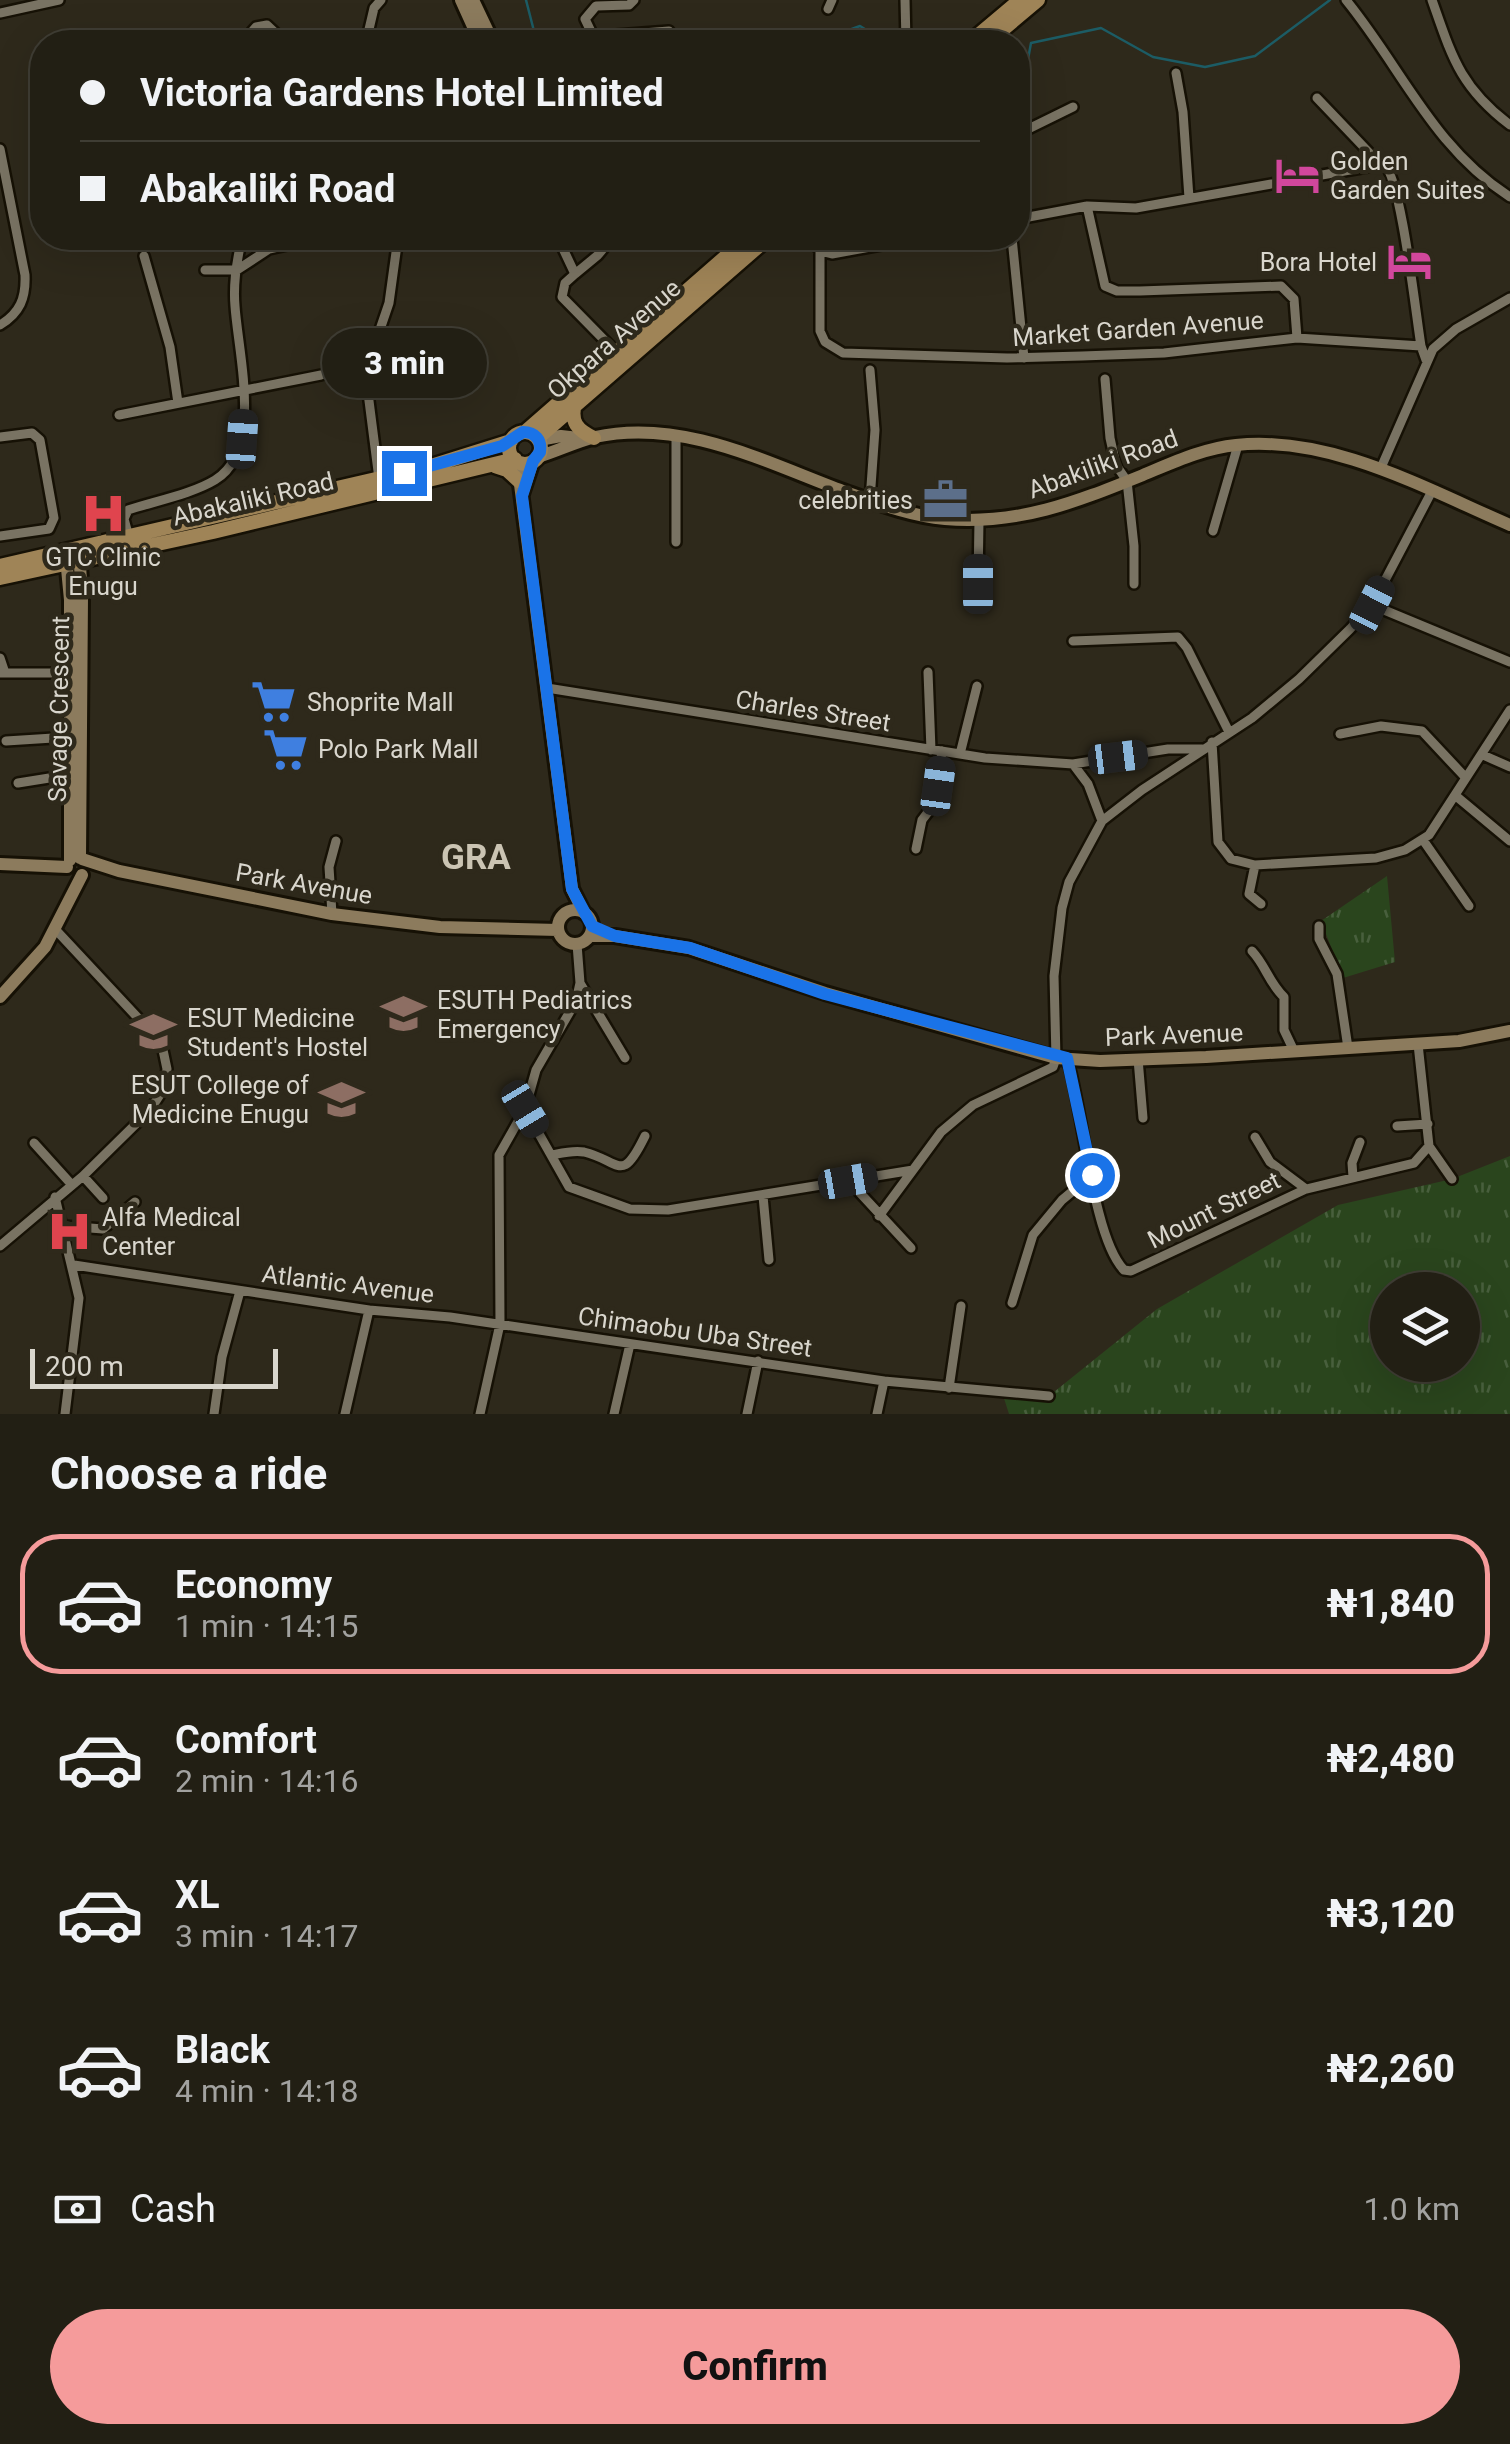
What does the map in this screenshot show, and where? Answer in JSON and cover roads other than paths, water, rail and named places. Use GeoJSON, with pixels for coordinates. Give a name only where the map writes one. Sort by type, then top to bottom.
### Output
{"type":"FeatureCollection","features":[{"type":"Feature","properties":{"kind":"main road"},"geometry":{"type":"LineString","coordinates":[[984,30],[1020,0]]}},
{"type":"Feature","properties":{"kind":"main road"},"geometry":{"type":"LineString","coordinates":[[1002,30],[1038,0]]}},
{"type":"Feature","properties":{"kind":"main road","name":"Okpara Avenue"},"geometry":{"type":"LineString","coordinates":[[534,437],[735,250]]}},
{"type":"Feature","properties":{"kind":"main road","name":"Okpara Avenue"},"geometry":{"type":"LineString","coordinates":[[534,437],[616,353],[646,335],[753,250]]}},
{"type":"Feature","properties":{"kind":"main road"},"geometry":{"type":"LineString","coordinates":[[574,403],[575,424],[592,438]]}},
{"type":"Feature","properties":{"kind":"main road"},"geometry":{"type":"LineString","coordinates":[[511,441],[510,452],[526,460],[541,450],[534,437]]}},
{"type":"Feature","properties":{"kind":"main road","name":"Abakaliki Road"},"geometry":{"type":"LineString","coordinates":[[0,566],[73,555],[338,496],[380,479],[534,437]]}},
{"type":"Feature","properties":{"kind":"main road","name":"Abakaliki Road"},"geometry":{"type":"LineString","coordinates":[[0,578],[129,537],[526,460]]}},
{"type":"Feature","properties":{"kind":"main road"},"geometry":{"type":"LineString","coordinates":[[494,466],[507,470],[520,488]]}},
{"type":"Feature","properties":{"kind":"street"},"geometry":{"type":"LineString","coordinates":[[0,13],[59,0]]}},
{"type":"Feature","properties":{"kind":"street"},"geometry":{"type":"LineString","coordinates":[[369,30],[374,8],[381,0]]}},
{"type":"Feature","properties":{"kind":"street"},"geometry":{"type":"LineString","coordinates":[[462,0],[475,30]]}},
{"type":"Feature","properties":{"kind":"street"},"geometry":{"type":"LineString","coordinates":[[473,0],[487,30]]}},
{"type":"Feature","properties":{"kind":"street"},"geometry":{"type":"LineString","coordinates":[[590,30],[585,19],[596,6],[629,5],[634,0]]}},
{"type":"Feature","properties":{"kind":"street"},"geometry":{"type":"LineString","coordinates":[[904,0],[905,30]]}},
{"type":"Feature","properties":{"kind":"street"},"geometry":{"type":"LineString","coordinates":[[1346,0],[1438,134],[1484,180],[1510,197]]}},
{"type":"Feature","properties":{"kind":"street"},"geometry":{"type":"LineString","coordinates":[[1432,0],[1447,44],[1474,95],[1510,124]]}},
{"type":"Feature","properties":{"kind":"street"},"geometry":{"type":"LineString","coordinates":[[1176,72],[1189,198]]}},
{"type":"Feature","properties":{"kind":"street"},"geometry":{"type":"LineString","coordinates":[[1317,98],[1384,165],[1398,199],[1426,360]]}},
{"type":"Feature","properties":{"kind":"street"},"geometry":{"type":"LineString","coordinates":[[1030,128],[1073,107]]}},
{"type":"Feature","properties":{"kind":"street"},"geometry":{"type":"LineString","coordinates":[[0,150],[26,296],[0,324]]}},
{"type":"Feature","properties":{"kind":"street"},"geometry":{"type":"LineString","coordinates":[[1030,217],[1087,206],[1136,208],[1384,165]]}},
{"type":"Feature","properties":{"kind":"street"},"geometry":{"type":"LineString","coordinates":[[1087,206],[1105,286],[1140,291],[1281,286],[1294,299],[1297,338]]}},
{"type":"Feature","properties":{"kind":"street"},"geometry":{"type":"LineString","coordinates":[[129,537],[124,519],[128,510],[214,481],[230,466],[242,439],[234,301],[240,250]]}},
{"type":"Feature","properties":{"kind":"street"},"geometry":{"type":"LineString","coordinates":[[205,270],[237,270],[268,250]]}},
{"type":"Feature","properties":{"kind":"street"},"geometry":{"type":"LineString","coordinates":[[380,479],[368,374],[390,303],[396,250]]}},
{"type":"Feature","properties":{"kind":"street"},"geometry":{"type":"LineString","coordinates":[[564,250],[575,274]]}},
{"type":"Feature","properties":{"kind":"street"},"geometry":{"type":"LineString","coordinates":[[602,250],[565,283],[562,297],[616,353]]}},
{"type":"Feature","properties":{"kind":"street"},"geometry":{"type":"LineString","coordinates":[[820,251],[832,254],[854,250]]}},
{"type":"Feature","properties":{"kind":"street"},"geometry":{"type":"LineString","coordinates":[[1013,250],[1024,358]]}},
{"type":"Feature","properties":{"kind":"street","name":"Market Garden Avenue"},"geometry":{"type":"LineString","coordinates":[[820,251],[820,331],[825,342],[843,353],[1024,358],[1164,353],[1297,338],[1421,346]]}},
{"type":"Feature","properties":{"kind":"street"},"geometry":{"type":"LineString","coordinates":[[144,256],[170,347],[178,403]]}},
{"type":"Feature","properties":{"kind":"street"},"geometry":{"type":"LineString","coordinates":[[1380,470],[1434,348],[1510,298]]}},
{"type":"Feature","properties":{"kind":"street"},"geometry":{"type":"LineString","coordinates":[[870,370],[875,430],[870,500]]}},
{"type":"Feature","properties":{"kind":"street"},"geometry":{"type":"LineString","coordinates":[[119,415],[322,375]]}},
{"type":"Feature","properties":{"kind":"street"},"geometry":{"type":"LineString","coordinates":[[1105,379],[1110,438],[1116,465],[1127,481],[1134,584]]}},
{"type":"Feature","properties":{"kind":"street"},"geometry":{"type":"LineString","coordinates":[[0,436],[32,433],[40,440],[53,525],[0,536]]}},
{"type":"Feature","properties":{"kind":"street","name":"Abakiliki Road"},"geometry":{"type":"LineString","coordinates":[[592,438],[632,433],[676,434],[719,444],[870,500],[926,516],[979,520],[1037,514],[1186,458],[1238,444],[1303,448],[1380,470],[1510,525]]}},
{"type":"Feature","properties":{"kind":"street"},"geometry":{"type":"LineString","coordinates":[[676,434],[676,542]]}},
{"type":"Feature","properties":{"kind":"street"},"geometry":{"type":"LineString","coordinates":[[534,437],[592,438]]}},
{"type":"Feature","properties":{"kind":"street"},"geometry":{"type":"LineString","coordinates":[[577,944],[591,931],[572,889],[520,488],[526,460],[592,438]]}},
{"type":"Feature","properties":{"kind":"street"},"geometry":{"type":"LineString","coordinates":[[1213,530],[1238,444]]}},
{"type":"Feature","properties":{"kind":"street"},"geometry":{"type":"LineString","coordinates":[[1074,764],[1088,784],[1102,820],[1252,718],[1299,679],[1372,605],[1432,492]]}},
{"type":"Feature","properties":{"kind":"street"},"geometry":{"type":"LineString","coordinates":[[978,584],[979,520]]}},
{"type":"Feature","properties":{"kind":"street","name":"Savage Crescent"},"geometry":{"type":"LineString","coordinates":[[73,555],[68,775],[75,816]]}},
{"type":"Feature","properties":{"kind":"street","name":"Savage Crescent"},"geometry":{"type":"LineString","coordinates":[[73,555],[82,590],[76,867]]}},
{"type":"Feature","properties":{"kind":"street"},"geometry":{"type":"LineString","coordinates":[[1372,605],[1510,662]]}},
{"type":"Feature","properties":{"kind":"street"},"geometry":{"type":"LineString","coordinates":[[1072,641],[1178,637],[1229,732]]}},
{"type":"Feature","properties":{"kind":"street"},"geometry":{"type":"LineString","coordinates":[[0,658],[2,673],[71,673]]}},
{"type":"Feature","properties":{"kind":"street"},"geometry":{"type":"LineString","coordinates":[[916,850],[922,820],[935,803],[936,751],[928,672]]}},
{"type":"Feature","properties":{"kind":"street"},"geometry":{"type":"LineString","coordinates":[[960,754],[978,686]]}},
{"type":"Feature","properties":{"kind":"street","name":"Charles Street"},"geometry":{"type":"LineString","coordinates":[[547,688],[960,754],[1074,764],[1202,749]]}},
{"type":"Feature","properties":{"kind":"street"},"geometry":{"type":"LineString","coordinates":[[1212,742],[1218,842],[1232,860],[1255,865],[1376,858],[1406,850],[1423,840],[1510,710]]}},
{"type":"Feature","properties":{"kind":"street"},"geometry":{"type":"LineString","coordinates":[[1340,734],[1381,726],[1422,732],[1466,778]]}},
{"type":"Feature","properties":{"kind":"street"},"geometry":{"type":"LineString","coordinates":[[6,742],[68,737]]}},
{"type":"Feature","properties":{"kind":"street"},"geometry":{"type":"LineString","coordinates":[[1482,754],[1510,766]]}},
{"type":"Feature","properties":{"kind":"street"},"geometry":{"type":"LineString","coordinates":[[18,783],[68,775]]}},
{"type":"Feature","properties":{"kind":"street"},"geometry":{"type":"LineString","coordinates":[[1456,796],[1510,841]]}},
{"type":"Feature","properties":{"kind":"street","name":"Mount Street"},"geometry":{"type":"LineString","coordinates":[[1102,820],[1070,882],[1062,908],[1054,976],[1062,1058],[1115,1259],[1124,1270],[1132,1271],[1306,1188],[1414,1163],[1429,1146]]}},
{"type":"Feature","properties":{"kind":"street"},"geometry":{"type":"LineString","coordinates":[[332,914],[329,866],[336,840]]}},
{"type":"Feature","properties":{"kind":"street"},"geometry":{"type":"LineString","coordinates":[[1423,840],[1469,906]]}},
{"type":"Feature","properties":{"kind":"street"},"geometry":{"type":"LineString","coordinates":[[0,864],[76,867],[68,903],[55,929],[23,974],[0,997]]}},
{"type":"Feature","properties":{"kind":"street"},"geometry":{"type":"LineString","coordinates":[[1255,865],[1250,894],[1261,904]]}},
{"type":"Feature","properties":{"kind":"street","name":"Park Avenue"},"geometry":{"type":"LineString","coordinates":[[76,867],[119,871],[332,914],[440,927],[522,927],[584,912]]}},
{"type":"Feature","properties":{"kind":"street"},"geometry":{"type":"LineString","coordinates":[[572,889],[562,919],[563,940],[577,944]]}},
{"type":"Feature","properties":{"kind":"street"},"geometry":{"type":"LineString","coordinates":[[1318,926],[1337,974],[1348,1048]]}},
{"type":"Feature","properties":{"kind":"street"},"geometry":{"type":"LineString","coordinates":[[0,1246],[83,1176],[150,1110],[166,1083],[163,1050],[153,1034],[55,929]]}},
{"type":"Feature","properties":{"kind":"street","name":"Park Avenue"},"geometry":{"type":"LineString","coordinates":[[591,931],[690,948],[825,994],[1062,1058],[1138,1060],[1418,1044],[1477,1039],[1510,1031]]}},
{"type":"Feature","properties":{"kind":"street"},"geometry":{"type":"LineString","coordinates":[[480,1414],[500,1324],[499,1155],[525,1109],[536,1070],[571,1012],[580,982],[577,944]]}},
{"type":"Feature","properties":{"kind":"street"},"geometry":{"type":"LineString","coordinates":[[1252,951],[1266,966],[1271,985],[1284,997],[1284,1030],[1294,1051]]}},
{"type":"Feature","properties":{"kind":"street"},"geometry":{"type":"LineString","coordinates":[[580,982],[624,1058]]}},
{"type":"Feature","properties":{"kind":"street"},"geometry":{"type":"LineString","coordinates":[[1418,1044],[1429,1146],[1452,1180]]}},
{"type":"Feature","properties":{"kind":"street"},"geometry":{"type":"LineString","coordinates":[[879,1216],[941,1132],[963,1113],[986,1098],[1049,1070],[1062,1058]]}},
{"type":"Feature","properties":{"kind":"street"},"geometry":{"type":"LineString","coordinates":[[1138,1060],[1143,1118]]}},
{"type":"Feature","properties":{"kind":"street"},"geometry":{"type":"LineString","coordinates":[[525,1109],[569,1187],[639,1210],[668,1210],[913,1170]]}},
{"type":"Feature","properties":{"kind":"street"},"geometry":{"type":"LineString","coordinates":[[1398,1126],[1428,1124]]}},
{"type":"Feature","properties":{"kind":"street"},"geometry":{"type":"LineString","coordinates":[[552,1154],[585,1152],[624,1166],[631,1162],[645,1136]]}},
{"type":"Feature","properties":{"kind":"street"},"geometry":{"type":"LineString","coordinates":[[1255,1137],[1270,1162],[1306,1188]]}},
{"type":"Feature","properties":{"kind":"street"},"geometry":{"type":"LineString","coordinates":[[1353,1177],[1352,1163],[1360,1142]]}},
{"type":"Feature","properties":{"kind":"street"},"geometry":{"type":"LineString","coordinates":[[34,1143],[72,1185]]}},
{"type":"Feature","properties":{"kind":"street"},"geometry":{"type":"LineString","coordinates":[[1012,1302],[1033,1235],[1052,1211],[1092,1175]]}},
{"type":"Feature","properties":{"kind":"street"},"geometry":{"type":"LineString","coordinates":[[83,1176],[102,1198]]}},
{"type":"Feature","properties":{"kind":"street"},"geometry":{"type":"LineString","coordinates":[[848,1181],[910,1248]]}},
{"type":"Feature","properties":{"kind":"street"},"geometry":{"type":"LineString","coordinates":[[763,1196],[770,1260]]}},
{"type":"Feature","properties":{"kind":"street"},"geometry":{"type":"LineString","coordinates":[[56,1197],[74,1265],[80,1308],[65,1414]]}},
{"type":"Feature","properties":{"kind":"street"},"geometry":{"type":"LineString","coordinates":[[64,1226],[103,1229],[136,1202]]}},
{"type":"Feature","properties":{"kind":"street","name":"Atlantic Avenue"},"geometry":{"type":"LineString","coordinates":[[74,1265],[370,1310],[500,1324]]}},
{"type":"Feature","properties":{"kind":"street"},"geometry":{"type":"LineString","coordinates":[[214,1414],[222,1357],[240,1290]]}},
{"type":"Feature","properties":{"kind":"street"},"geometry":{"type":"LineString","coordinates":[[949,1388],[961,1306]]}},
{"type":"Feature","properties":{"kind":"street"},"geometry":{"type":"LineString","coordinates":[[346,1414],[370,1310]]}},
{"type":"Feature","properties":{"kind":"street","name":"Chimaobu Uba Street"},"geometry":{"type":"LineString","coordinates":[[500,1324],[884,1381],[1049,1396]]}},
{"type":"Feature","properties":{"kind":"street"},"geometry":{"type":"LineString","coordinates":[[614,1414],[630,1344]]}},
{"type":"Feature","properties":{"kind":"street"},"geometry":{"type":"LineString","coordinates":[[746,1414],[758,1361]]}},
{"type":"Feature","properties":{"kind":"street"},"geometry":{"type":"LineString","coordinates":[[877,1414],[884,1381]]}},
{"type":"Feature","properties":{"kind":"waterway"},"geometry":{"type":"LineString","coordinates":[[526,0],[534,30]]}},
{"type":"Feature","properties":{"kind":"waterway"},"geometry":{"type":"LineString","coordinates":[[1030,48],[1031,43],[1101,28],[1153,57],[1205,67],[1255,56],[1330,0]]}},
{"type":"Feature","properties":{"kind":"waterway"},"geometry":{"type":"LineString","coordinates":[[849,30],[860,26],[866,30]]}},
{"type":"Feature","properties":{"kind":"place","name":"Golden Garden Suites"},"geometry":{"type":"Point","coordinates":[1297,175]}},
{"type":"Feature","properties":{"kind":"place","name":"Bora Hotel"},"geometry":{"type":"Point","coordinates":[1410,262]}},
{"type":"Feature","properties":{"kind":"place","name":"celebrities"},"geometry":{"type":"Point","coordinates":[946,500]}},
{"type":"Feature","properties":{"kind":"place","name":"GTC Clinic Enugu"},"geometry":{"type":"Point","coordinates":[103,513]}},
{"type":"Feature","properties":{"kind":"place","name":"Shoprite Mall"},"geometry":{"type":"Point","coordinates":[274,702]}},
{"type":"Feature","properties":{"kind":"place","name":"Polo Park Mall"},"geometry":{"type":"Point","coordinates":[285,749]}},
{"type":"Feature","properties":{"kind":"place","name":"ESUTH Pediatrics Emergency"},"geometry":{"type":"Point","coordinates":[404,1014]}},
{"type":"Feature","properties":{"kind":"place","name":"ESUT Medicine Student's Hostel"},"geometry":{"type":"Point","coordinates":[154,1032]}},
{"type":"Feature","properties":{"kind":"place","name":"ESUT College of Medicine Enugu"},"geometry":{"type":"Point","coordinates":[342,1099]}},
{"type":"Feature","properties":{"kind":"place","name":"Alfa Medical Center"},"geometry":{"type":"Point","coordinates":[69,1231]}},
{"type":"Feature","properties":{"kind":"district","name":"GRA"},"geometry":{"type":"Point","coordinates":[476,857]}}]}
